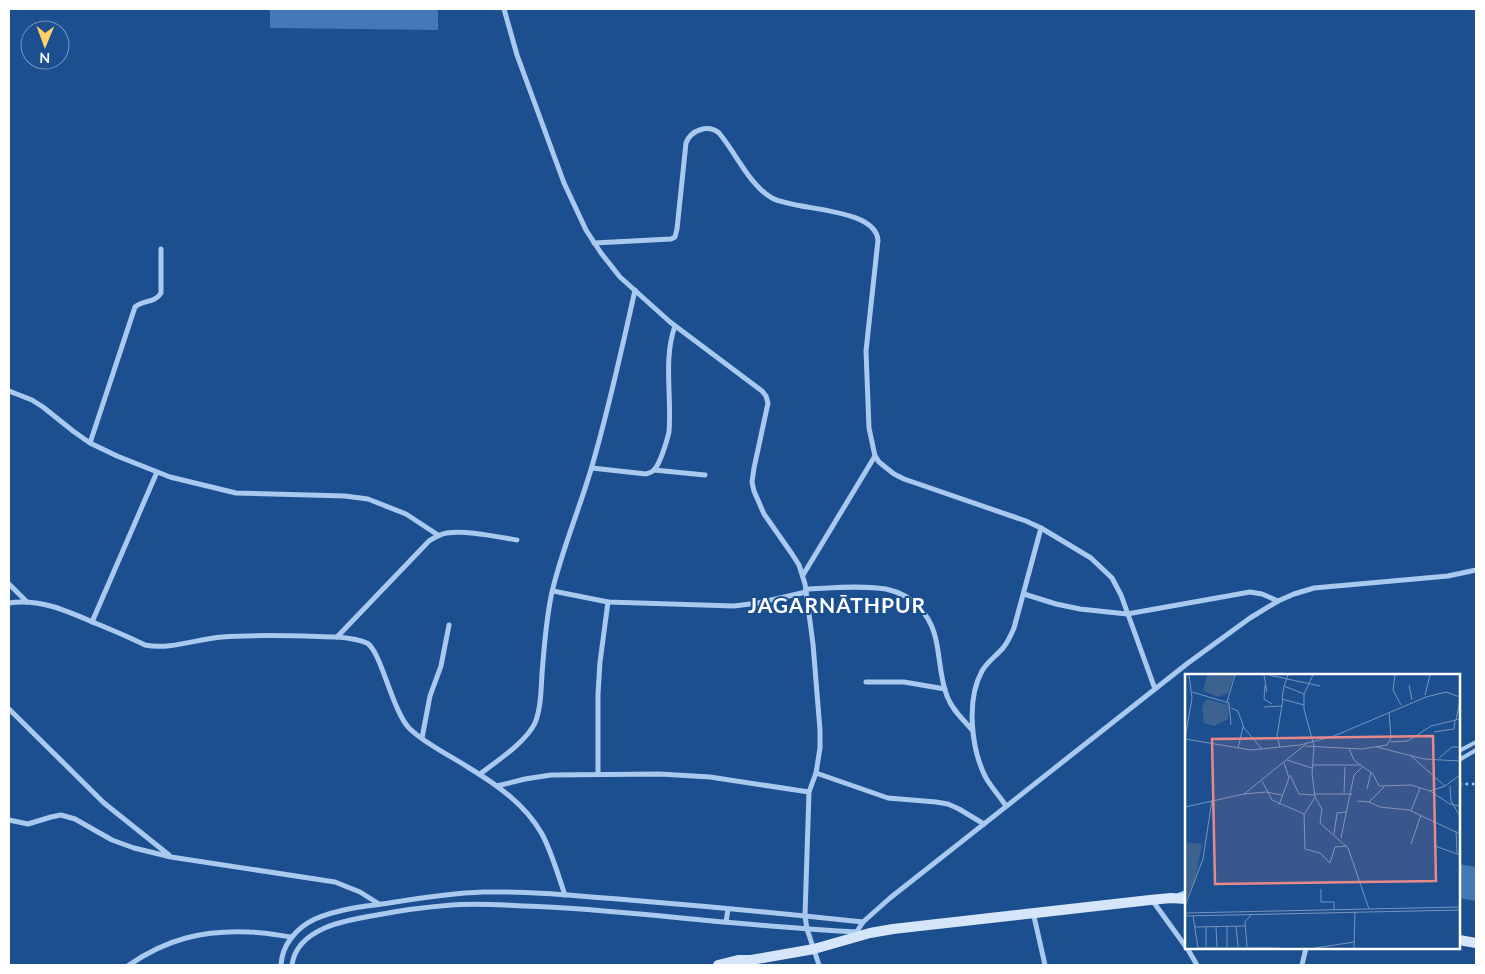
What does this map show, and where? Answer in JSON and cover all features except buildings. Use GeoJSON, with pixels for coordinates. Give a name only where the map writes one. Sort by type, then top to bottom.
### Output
{"type":"FeatureCollection","features":[{"type":"Feature","properties":{"kind":"main road"},"geometry":{"type":"LineString","coordinates":[[718,965],[738,960],[748,962],[814,949],[855,935],[893,929],[1033,912],[1171,898],[1185,899]]}},
{"type":"Feature","properties":{"kind":"main road"},"geometry":{"type":"LineString","coordinates":[[1460,940],[1476,943]]}},
{"type":"Feature","properties":{"kind":"street"},"geometry":{"type":"LineString","coordinates":[[504,9],[517,55],[564,183],[586,230],[601,254],[620,276],[675,326],[762,391],[768,399],[752,482],[764,514],[792,554],[802,574],[806,590],[813,644],[820,748],[816,773],[809,792],[804,916],[820,965]]}},
{"type":"Feature","properties":{"kind":"street"},"geometry":{"type":"LineString","coordinates":[[594,243],[671,239],[675,236],[686,143],[688,138],[694,133],[706,129],[716,130],[719,133],[757,185],[771,198],[791,204],[850,215],[873,228],[878,240],[866,351],[869,428],[875,456],[886,468],[904,479],[1026,521],[1091,558],[1104,569],[1117,586],[1156,689]]}},
{"type":"Feature","properties":{"kind":"street"},"geometry":{"type":"LineString","coordinates":[[90,443],[135,307],[138,304],[156,299],[161,293],[161,249]]}},
{"type":"Feature","properties":{"kind":"street"},"geometry":{"type":"LineString","coordinates":[[480,774],[524,738],[536,720],[540,697],[546,620],[561,560],[592,468],[615,385],[635,290]]}},
{"type":"Feature","properties":{"kind":"street"},"geometry":{"type":"LineString","coordinates":[[654,470],[669,432],[669,350],[675,326]]}},
{"type":"Feature","properties":{"kind":"street"},"geometry":{"type":"LineString","coordinates":[[9,391],[32,400],[43,407],[90,443],[158,472],[191,483],[236,493],[345,496],[368,499],[406,514],[438,535]]}},
{"type":"Feature","properties":{"kind":"street"},"geometry":{"type":"LineString","coordinates":[[802,574],[875,456]]}},
{"type":"Feature","properties":{"kind":"street"},"geometry":{"type":"LineString","coordinates":[[592,468],[646,474],[654,470],[705,475]]}},
{"type":"Feature","properties":{"kind":"street"},"geometry":{"type":"LineString","coordinates":[[92,622],[158,472]]}},
{"type":"Feature","properties":{"kind":"street"},"geometry":{"type":"LineString","coordinates":[[1006,806],[986,777],[978,755],[972,730],[972,704],[979,676],[987,664],[1006,644],[1014,628],[1041,528]]}},
{"type":"Feature","properties":{"kind":"street"},"geometry":{"type":"LineString","coordinates":[[338,637],[429,541],[438,535],[465,533],[517,540]]}},
{"type":"Feature","properties":{"kind":"street"},"geometry":{"type":"LineString","coordinates":[[292,965],[297,950],[303,941],[331,926],[361,917],[426,907],[479,904],[558,907],[855,935],[863,922],[890,898],[1006,806],[1250,618],[1278,601],[1314,588],[1448,576],[1476,570]]}},
{"type":"Feature","properties":{"kind":"street"},"geometry":{"type":"LineString","coordinates":[[9,584],[27,602]]}},
{"type":"Feature","properties":{"kind":"street"},"geometry":{"type":"LineString","coordinates":[[553,591],[608,602],[734,606],[758,603],[806,590],[872,588],[900,593],[911,599],[927,615],[932,624],[936,635],[945,689],[950,704],[972,730]]}},
{"type":"Feature","properties":{"kind":"street"},"geometry":{"type":"LineString","coordinates":[[1024,594],[1080,609],[1127,614],[1250,592],[1262,594],[1278,601]]}},
{"type":"Feature","properties":{"kind":"street"},"geometry":{"type":"LineString","coordinates":[[9,603],[27,602],[50,606],[153,646],[167,646],[222,637],[338,637],[362,641],[368,644],[373,648],[400,715],[407,726],[422,738],[497,786],[525,810],[538,828],[550,851],[565,895]]}},
{"type":"Feature","properties":{"kind":"street"},"geometry":{"type":"LineString","coordinates":[[598,774],[598,694],[608,602]]}},
{"type":"Feature","properties":{"kind":"street"},"geometry":{"type":"LineString","coordinates":[[422,738],[430,696],[441,666],[449,626]]}},
{"type":"Feature","properties":{"kind":"street"},"geometry":{"type":"LineString","coordinates":[[866,682],[904,682],[945,689]]}},
{"type":"Feature","properties":{"kind":"street"},"geometry":{"type":"LineString","coordinates":[[9,709],[104,803],[171,857]]}},
{"type":"Feature","properties":{"kind":"street"},"geometry":{"type":"LineString","coordinates":[[816,773],[888,798],[948,804],[984,824]]}},
{"type":"Feature","properties":{"kind":"street"},"geometry":{"type":"LineString","coordinates":[[497,786],[538,776],[551,775],[660,774],[745,782],[809,792]]}},
{"type":"Feature","properties":{"kind":"street"},"geometry":{"type":"LineString","coordinates":[[9,820],[28,824],[56,815],[67,816],[124,845],[171,857],[336,882],[360,892],[380,904]]}},
{"type":"Feature","properties":{"kind":"street"},"geometry":{"type":"LineString","coordinates":[[281,965],[284,949],[291,937],[314,919],[359,907],[419,898],[482,892],[565,895],[863,922]]}},
{"type":"Feature","properties":{"kind":"street"},"geometry":{"type":"LineString","coordinates":[[1152,900],[1185,946]]}},
{"type":"Feature","properties":{"kind":"street"},"geometry":{"type":"LineString","coordinates":[[726,922],[728,909]]}},
{"type":"Feature","properties":{"kind":"street"},"geometry":{"type":"LineString","coordinates":[[1033,912],[1045,965]]}},
{"type":"Feature","properties":{"kind":"street"},"geometry":{"type":"LineString","coordinates":[[129,965],[167,944],[195,936],[222,932],[251,932],[291,937]]}},
{"type":"Feature","properties":{"kind":"street"},"geometry":{"type":"LineString","coordinates":[[1187,949],[1197,965]]}},
{"type":"Feature","properties":{"kind":"street"},"geometry":{"type":"LineString","coordinates":[[1302,965],[1306,949]]}},
{"type":"Feature","properties":{"kind":"lane"},"geometry":{"type":"LineString","coordinates":[[1460,750],[1476,742]]}},
{"type":"Feature","properties":{"kind":"lane"},"geometry":{"type":"LineString","coordinates":[[1460,759],[1476,750]]}},
{"type":"Feature","properties":{"kind":"lane"},"geometry":{"type":"LineString","coordinates":[[1171,898],[1185,892]]}},
{"type":"Feature","properties":{"kind":"path"},"geometry":{"type":"LineString","coordinates":[[1460,784],[1476,784]]}},
{"type":"Feature","properties":{"kind":"district","name":"JAGARNĀTHPUR"},"geometry":{"type":"Point","coordinates":[837,604]}}]}
